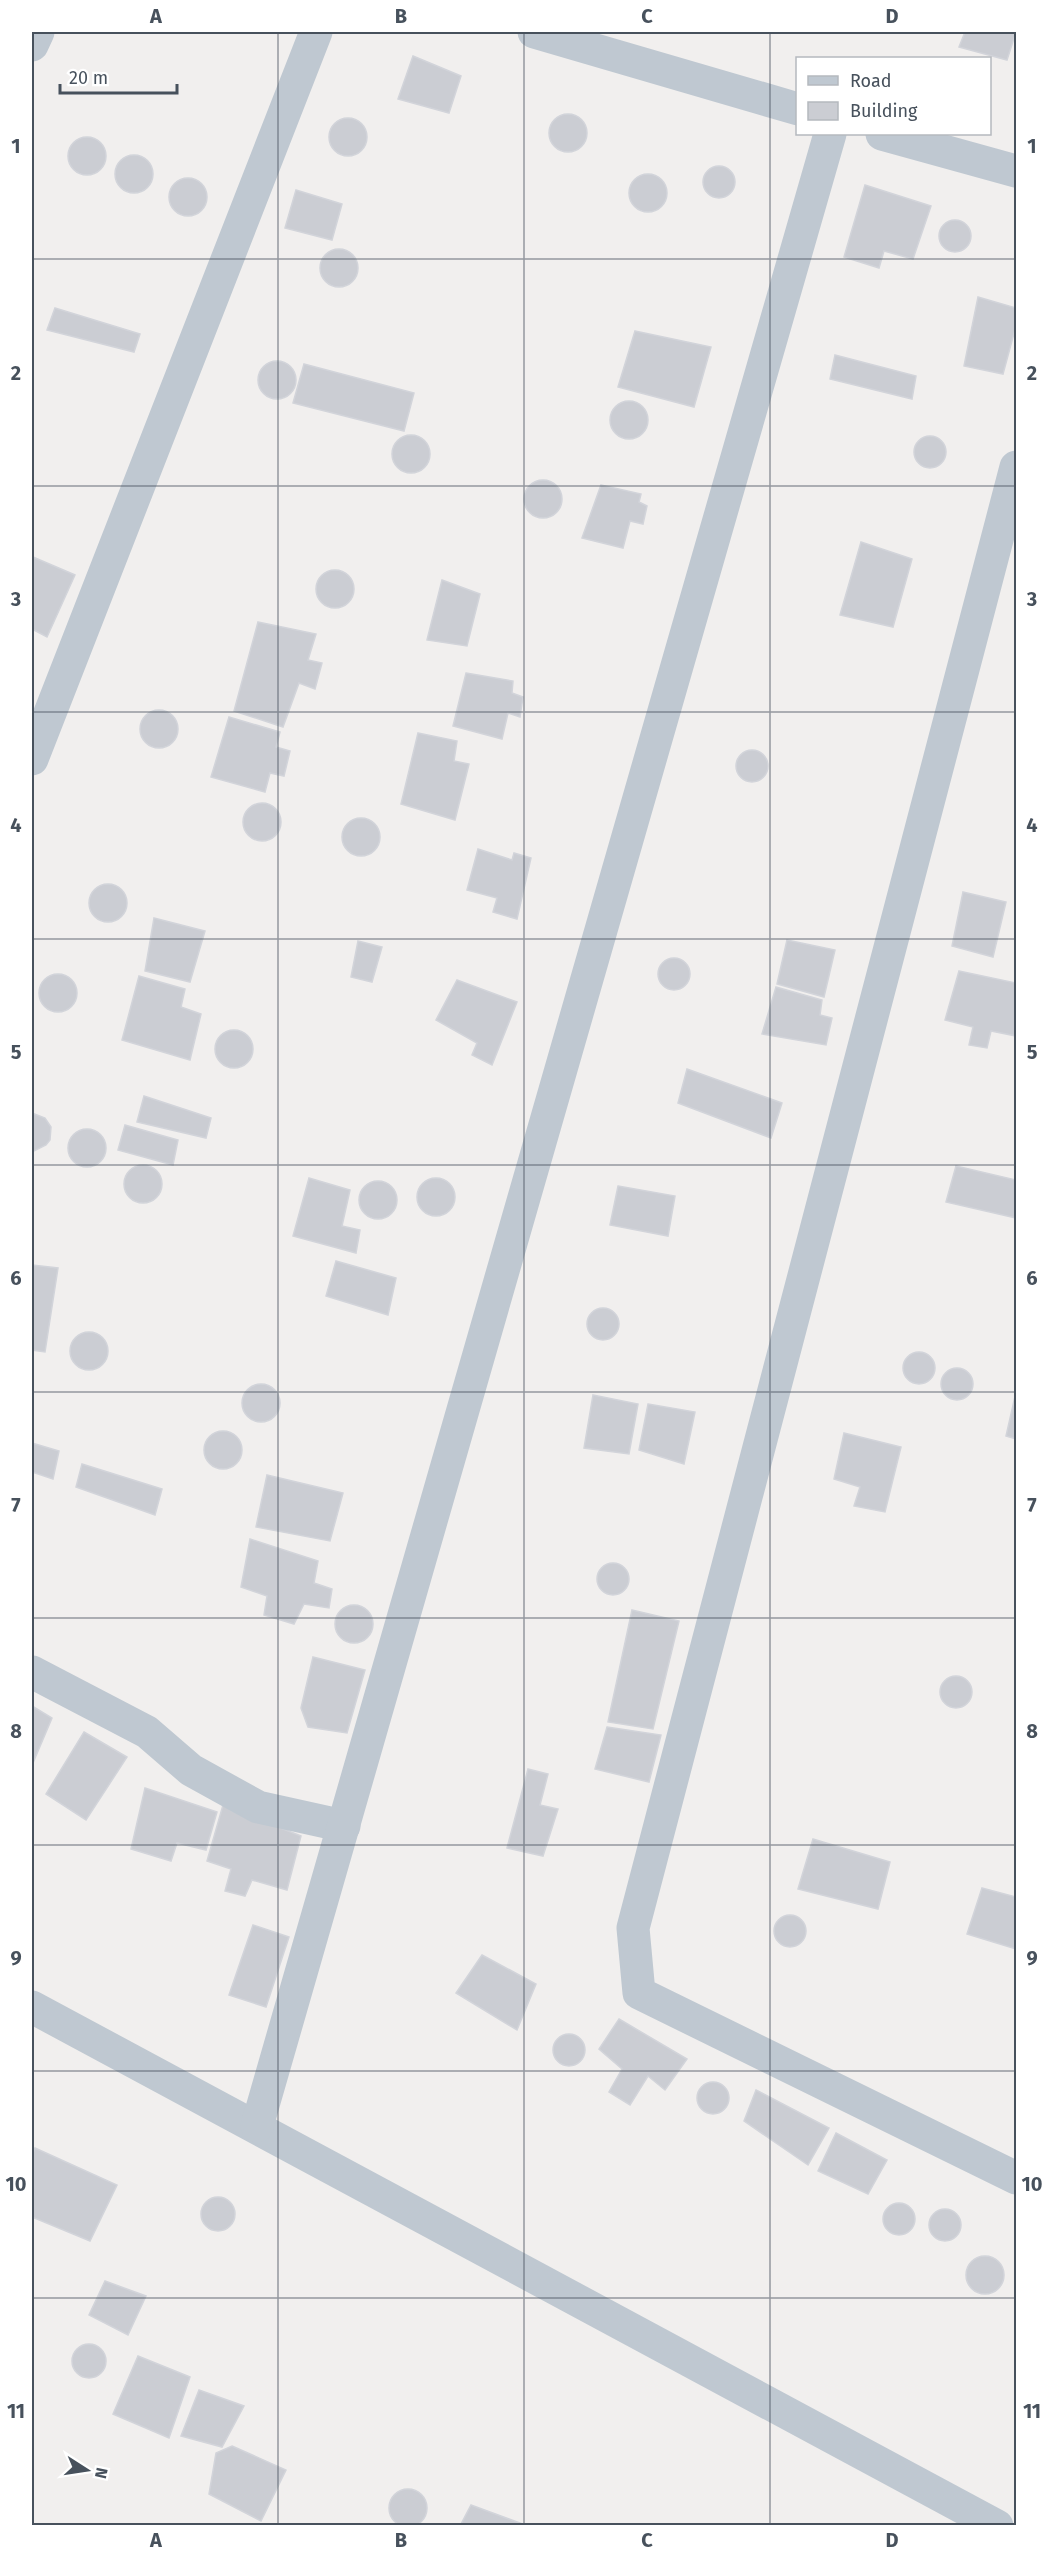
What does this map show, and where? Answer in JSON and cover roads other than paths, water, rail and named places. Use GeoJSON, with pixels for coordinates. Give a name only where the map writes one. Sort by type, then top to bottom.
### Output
{"type":"FeatureCollection","features":[{"type":"Feature","properties":{"kind":"street"},"geometry":{"type":"LineString","coordinates":[[32,45],[38,32]]}},
{"type":"Feature","properties":{"kind":"street"},"geometry":{"type":"LineString","coordinates":[[32,759],[316,32]]}},
{"type":"Feature","properties":{"kind":"street"},"geometry":{"type":"LineString","coordinates":[[534,32],[796,108]]}},
{"type":"Feature","properties":{"kind":"street"},"geometry":{"type":"LineString","coordinates":[[257,2126],[830,135]]}},
{"type":"Feature","properties":{"kind":"street"},"geometry":{"type":"LineString","coordinates":[[886,135],[1017,171]]}},
{"type":"Feature","properties":{"kind":"street"},"geometry":{"type":"LineString","coordinates":[[1017,467],[633,1928],[639,1993],[1017,2178]]}},
{"type":"Feature","properties":{"kind":"street"},"geometry":{"type":"LineString","coordinates":[[32,1671],[147,1732],[191,1770],[258,1807],[344,1826]]}},
{"type":"Feature","properties":{"kind":"street"},"geometry":{"type":"LineString","coordinates":[[32,2007],[997,2526]]}}]}
